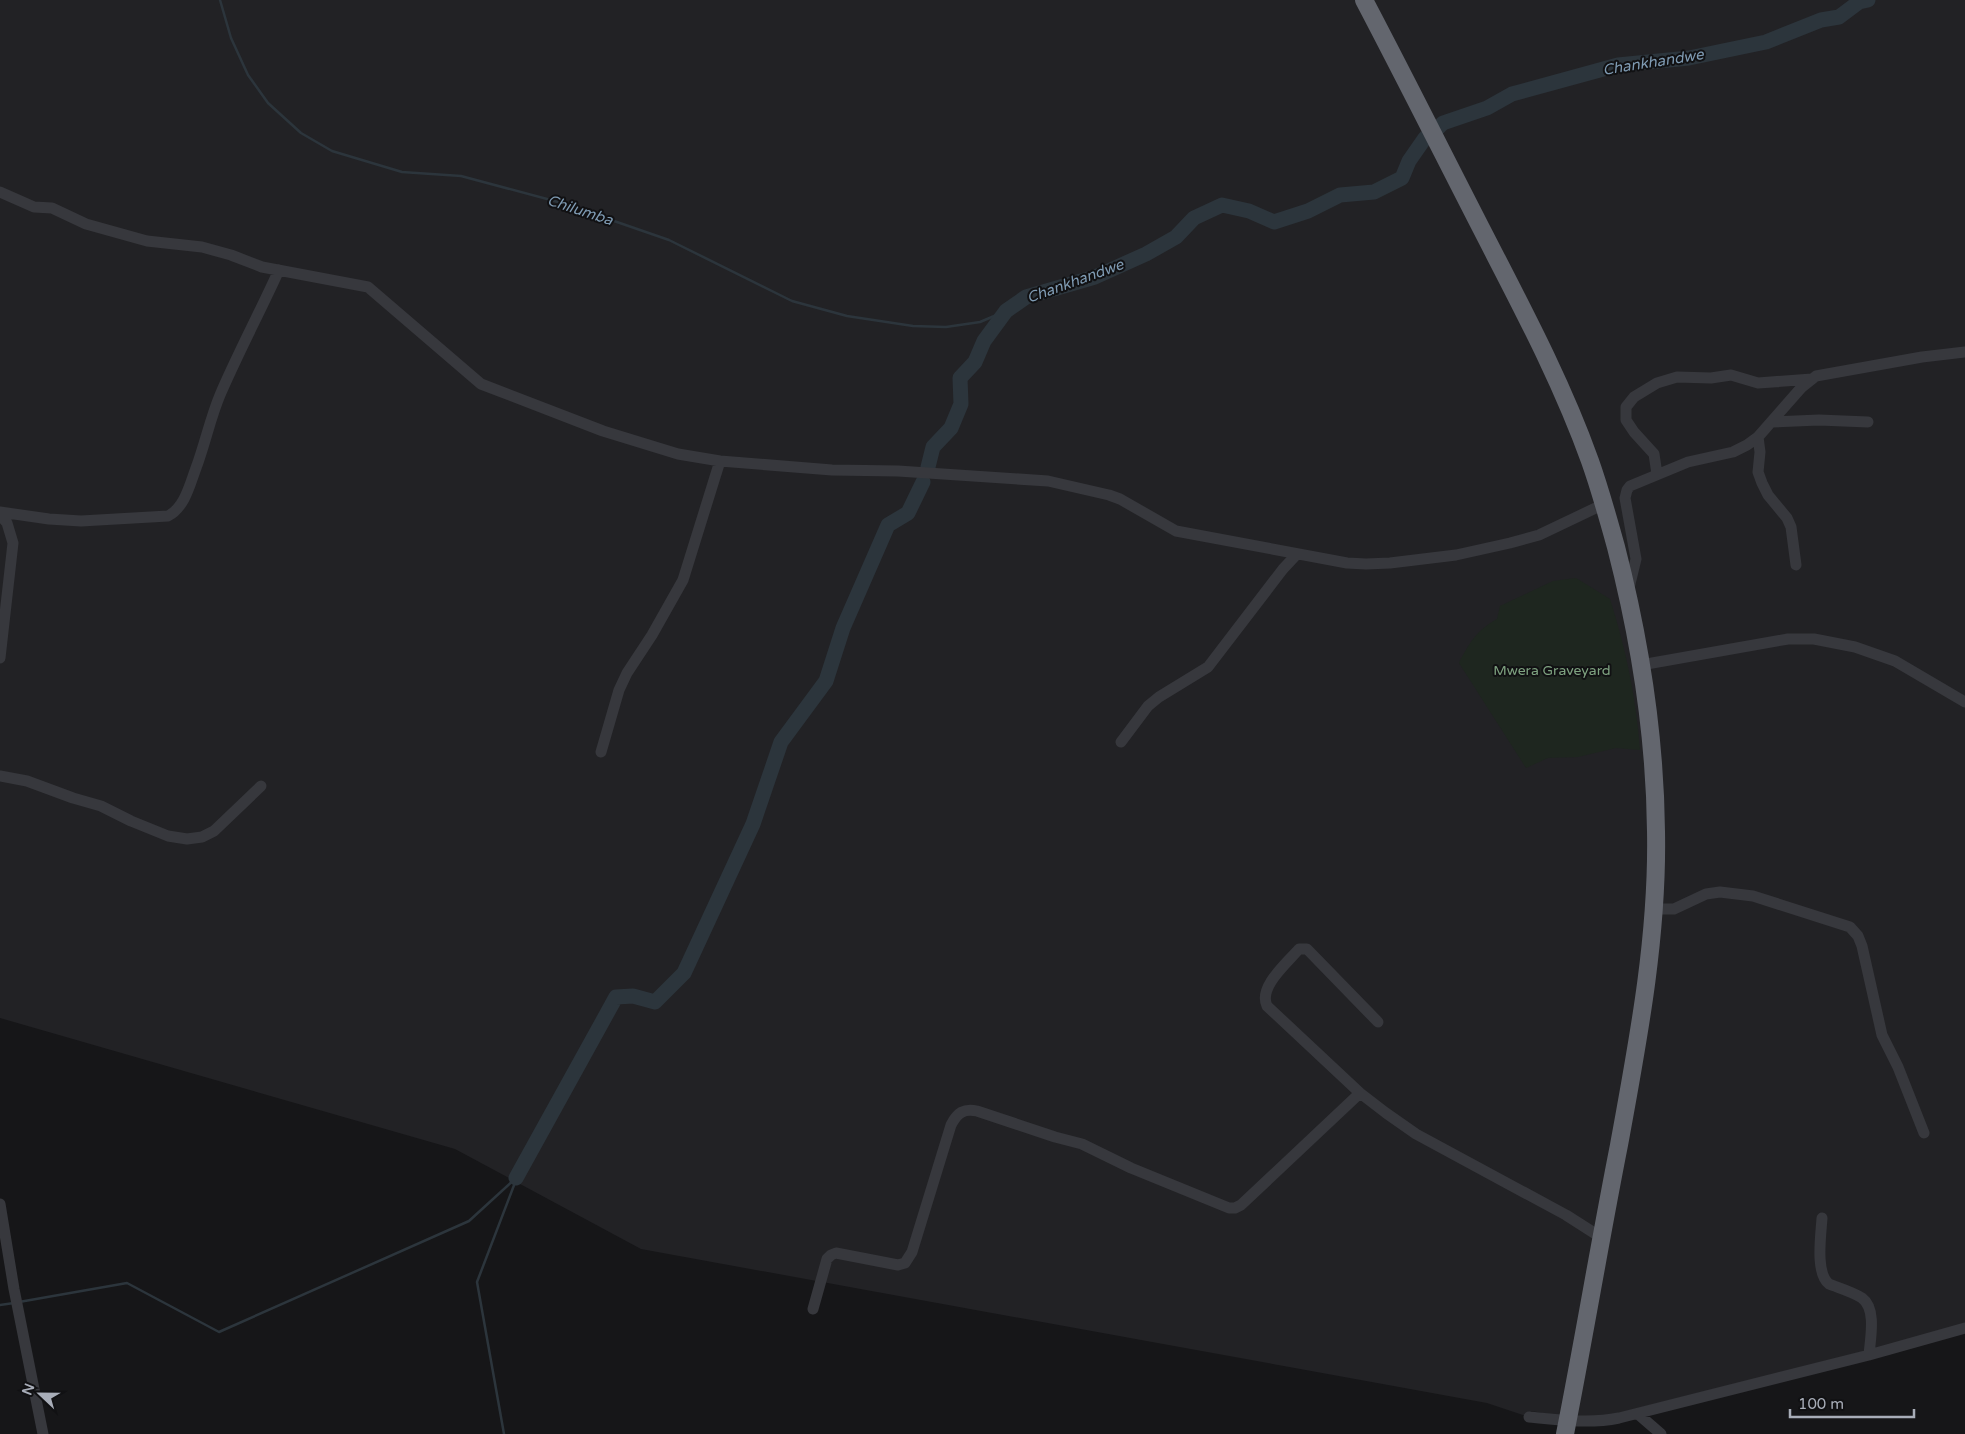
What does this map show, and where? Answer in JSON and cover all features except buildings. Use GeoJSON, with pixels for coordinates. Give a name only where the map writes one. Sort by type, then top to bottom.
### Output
{"type":"FeatureCollection","features":[{"type":"Feature","properties":{"kind":"highway"},"geometry":{"type":"LineString","coordinates":[[1364,0],[1550,363],[1590,461],[1604,504],[1628,594],[1641,666],[1654,764],[1656,831],[1654,910],[1650,962],[1644,1008],[1566,1427]]}},
{"type":"Feature","properties":{"kind":"street"},"geometry":{"type":"LineString","coordinates":[[0,192],[34,207],[52,208],[86,224],[147,241],[215,249],[255,265],[368,287],[481,384],[603,431],[678,454],[720,461],[832,470],[898,471],[1048,481],[1109,494],[1135,506],[1161,524],[1176,531],[1347,563],[1366,564],[1456,555],[1539,535],[1604,504]]}},
{"type":"Feature","properties":{"kind":"street"},"geometry":{"type":"LineString","coordinates":[[0,514],[81,521],[168,516],[175,512],[188,490],[212,416],[233,365],[279,270]]}},
{"type":"Feature","properties":{"kind":"street"},"geometry":{"type":"LineString","coordinates":[[1628,594],[1636,559],[1625,494],[1630,486],[1688,462],[1733,452],[1758,436],[1800,388],[1822,374],[1965,352]]}},
{"type":"Feature","properties":{"kind":"street"},"geometry":{"type":"LineString","coordinates":[[1657,474],[1654,454],[1626,420],[1626,407],[1634,397],[1658,383],[1677,377],[1711,378],[1731,375],[1751,382],[1766,383],[1812,379]]}},
{"type":"Feature","properties":{"kind":"street"},"geometry":{"type":"LineString","coordinates":[[1771,422],[1819,420],[1868,422]]}},
{"type":"Feature","properties":{"kind":"street"},"geometry":{"type":"LineString","coordinates":[[1758,436],[1760,452],[1758,472],[1768,495],[1787,518],[1796,565]]}},
{"type":"Feature","properties":{"kind":"street"},"geometry":{"type":"LineString","coordinates":[[601,752],[619,690],[627,673],[652,635],[683,580],[720,461]]}},
{"type":"Feature","properties":{"kind":"street"},"geometry":{"type":"LineString","coordinates":[[0,514],[7,523],[13,543],[0,658]]}},
{"type":"Feature","properties":{"kind":"street"},"geometry":{"type":"LineString","coordinates":[[1121,742],[1148,706],[1159,697],[1208,667],[1272,582],[1297,554]]}},
{"type":"Feature","properties":{"kind":"street"},"geometry":{"type":"LineString","coordinates":[[1641,666],[1788,639],[1814,639],[1854,647],[1895,661],[1965,702]]}},
{"type":"Feature","properties":{"kind":"street"},"geometry":{"type":"LineString","coordinates":[[0,776],[27,781],[101,806],[168,836],[187,839],[202,837],[214,830],[261,786]]}},
{"type":"Feature","properties":{"kind":"street"},"geometry":{"type":"LineString","coordinates":[[1654,910],[1674,909],[1706,894],[1730,892],[1785,905],[1850,927],[1858,936],[1862,946],[1882,1035],[1898,1067],[1924,1133]]}},
{"type":"Feature","properties":{"kind":"street"},"geometry":{"type":"LineString","coordinates":[[1378,1022],[1307,948],[1299,949],[1276,974],[1264,995],[1264,1001],[1267,1006],[1386,1114],[1416,1134],[1566,1215],[1602,1238]]}},
{"type":"Feature","properties":{"kind":"street"},"geometry":{"type":"LineString","coordinates":[[813,1309],[827,1259],[831,1255],[836,1253],[898,1264],[905,1263],[912,1252],[950,1124],[964,1110],[977,1111],[1082,1144],[1131,1168],[1229,1208],[1235,1208],[1241,1205],[1360,1092]]}},
{"type":"Feature","properties":{"kind":"street"},"geometry":{"type":"LineString","coordinates":[[0,1204],[14,1289],[43,1434]]}},
{"type":"Feature","properties":{"kind":"street"},"geometry":{"type":"LineString","coordinates":[[1822,1218],[1820,1252],[1825,1281],[1861,1297],[1867,1302],[1871,1318],[1869,1355]]}},
{"type":"Feature","properties":{"kind":"street"},"geometry":{"type":"LineString","coordinates":[[1529,1417],[1566,1427],[1602,1422],[1869,1355],[1965,1328]]}},
{"type":"Feature","properties":{"kind":"street"},"geometry":{"type":"LineString","coordinates":[[1638,1414],[1662,1434]]}},
{"type":"Feature","properties":{"kind":"shaded area"},"geometry":{"type":"Polygon","coordinates":[[[0,0],[1965,0],[1965,1326],[1587,1421],[1531,1411],[1529,1417],[1487,1403],[641,1249],[455,1149],[0,1018],[0,0]]]}},
{"type":"Feature","properties":{"kind":"green space","name":"Mwera Graveyard"},"geometry":{"type":"Polygon","coordinates":[[[1576,578],[1610,599],[1630,674],[1640,750],[1616,748],[1578,757],[1548,758],[1526,768],[1459,663],[1474,638],[1497,619],[1500,606],[1553,581],[1576,578]]]}},
{"type":"Feature","properties":{"kind":"waterway","name":"Chilumba"},"geometry":{"type":"LineString","coordinates":[[220,0],[231,38],[248,75],[268,103],[301,133],[332,151],[402,172],[461,176],[562,203],[669,240],[792,301],[847,316],[913,326],[946,327],[980,322],[1006,311]]}},
{"type":"Feature","properties":{"kind":"waterway","name":"Chankhandwe"},"geometry":{"type":"LineString","coordinates":[[1438,128],[1443,123],[1487,108],[1512,94],[1618,65],[1689,58],[1766,42],[1821,20],[1839,17],[1859,2],[1868,0]]}},
{"type":"Feature","properties":{"kind":"waterway","name":"Chankhandwe"},"geometry":{"type":"LineString","coordinates":[[928,467],[933,447],[951,428],[961,404],[960,378],[975,362],[984,341],[1006,311],[1026,297],[1095,277],[1146,254],[1176,237],[1194,218],[1222,205],[1249,211],[1274,222],[1308,211],[1340,195],[1374,192],[1402,178],[1409,161],[1425,138]]}},
{"type":"Feature","properties":{"kind":"waterway"},"geometry":{"type":"LineString","coordinates":[[516,1178],[616,997],[633,996],[655,1002],[684,973],[753,824],[781,742],[826,681],[843,628],[888,525],[908,513],[923,482]]}},
{"type":"Feature","properties":{"kind":"waterway"},"geometry":{"type":"LineString","coordinates":[[19,1302],[127,1283],[219,1332],[469,1221],[516,1178]]}},
{"type":"Feature","properties":{"kind":"waterway"},"geometry":{"type":"LineString","coordinates":[[504,1434],[477,1282],[516,1180]]}},
{"type":"Feature","properties":{"kind":"waterway"},"geometry":{"type":"LineString","coordinates":[[0,1305],[14,1303]]}}]}
